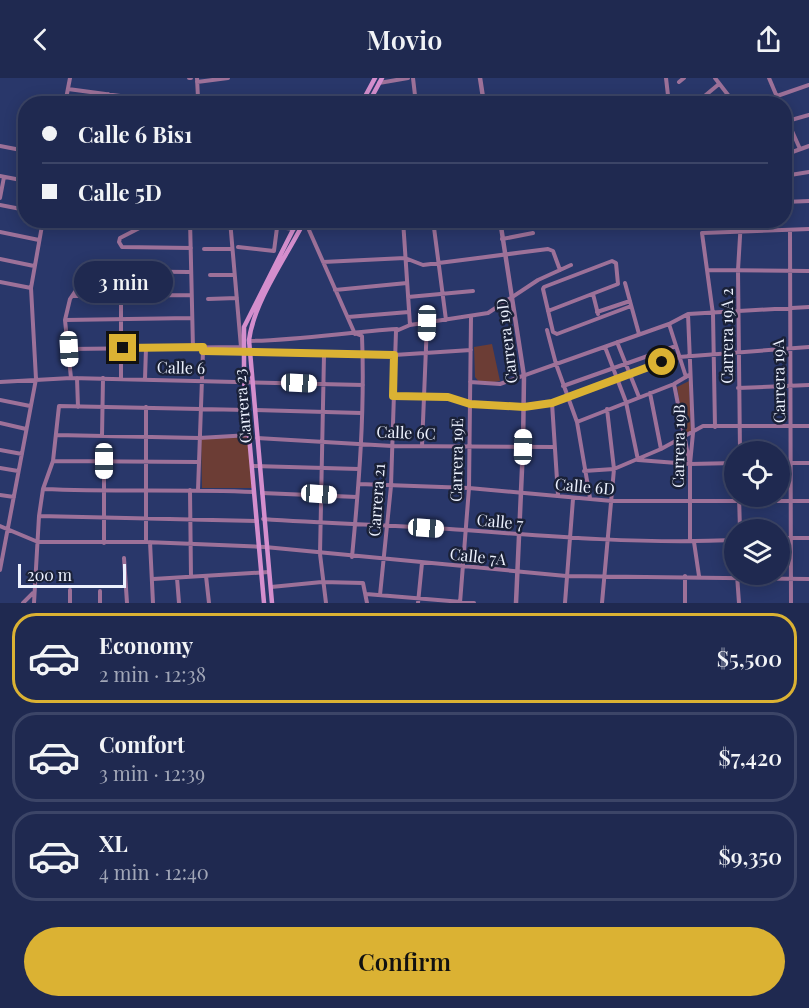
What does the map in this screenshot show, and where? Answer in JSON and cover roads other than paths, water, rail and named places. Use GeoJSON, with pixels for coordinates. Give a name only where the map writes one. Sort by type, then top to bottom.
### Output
{"type":"FeatureCollection","features":[{"type":"Feature","properties":{"kind":"main road"},"geometry":{"type":"LineString","coordinates":[[365,96],[375,78]]}},
{"type":"Feature","properties":{"kind":"main road"},"geometry":{"type":"LineString","coordinates":[[372,96],[380,81]]}},
{"type":"Feature","properties":{"kind":"main road","name":"Carrera 23"},"geometry":{"type":"LineString","coordinates":[[264,603],[262,548],[264,519],[250,435],[244,380],[246,321],[300,228]]}},
{"type":"Feature","properties":{"kind":"main road","name":"Carrera 23"},"geometry":{"type":"LineString","coordinates":[[272,603],[269,572],[257,521],[254,492],[255,410],[252,381],[245,350],[252,321],[294,229]]}},
{"type":"Feature","properties":{"kind":"street"},"geometry":{"type":"LineString","coordinates":[[67,96],[70,78]]}},
{"type":"Feature","properties":{"kind":"street"},"geometry":{"type":"LineString","coordinates":[[198,96],[197,80],[228,78]]}},
{"type":"Feature","properties":{"kind":"street"},"geometry":{"type":"LineString","coordinates":[[380,81],[411,78],[414,96]]}},
{"type":"Feature","properties":{"kind":"street"},"geometry":{"type":"LineString","coordinates":[[480,78],[483,96]]}},
{"type":"Feature","properties":{"kind":"street"},"geometry":{"type":"LineString","coordinates":[[666,78],[668,96]]}},
{"type":"Feature","properties":{"kind":"street"},"geometry":{"type":"LineString","coordinates":[[679,82],[684,78]]}},
{"type":"Feature","properties":{"kind":"street"},"geometry":{"type":"LineString","coordinates":[[715,78],[729,96]]}},
{"type":"Feature","properties":{"kind":"street"},"geometry":{"type":"LineString","coordinates":[[769,78],[777,96],[809,85]]}},
{"type":"Feature","properties":{"kind":"street"},"geometry":{"type":"LineString","coordinates":[[705,96],[719,84]]}},
{"type":"Feature","properties":{"kind":"street"},"geometry":{"type":"LineString","coordinates":[[68,89],[122,96]]}},
{"type":"Feature","properties":{"kind":"street"},"geometry":{"type":"LineString","coordinates":[[792,120],[809,115]]}},
{"type":"Feature","properties":{"kind":"street"},"geometry":{"type":"LineString","coordinates":[[792,134],[800,149]]}},
{"type":"Feature","properties":{"kind":"street"},"geometry":{"type":"LineString","coordinates":[[0,146],[18,149]]}},
{"type":"Feature","properties":{"kind":"street"},"geometry":{"type":"LineString","coordinates":[[792,152],[809,146]]}},
{"type":"Feature","properties":{"kind":"street"},"geometry":{"type":"LineString","coordinates":[[792,175],[809,172]]}},
{"type":"Feature","properties":{"kind":"street"},"geometry":{"type":"LineString","coordinates":[[0,198],[2,177],[18,180]]}},
{"type":"Feature","properties":{"kind":"street"},"geometry":{"type":"LineString","coordinates":[[792,202],[809,201]]}},
{"type":"Feature","properties":{"kind":"street"},"geometry":{"type":"LineString","coordinates":[[0,205],[18,208]]}},
{"type":"Feature","properties":{"kind":"street"},"geometry":{"type":"LineString","coordinates":[[0,570],[36,379],[31,288],[41,228]]}},
{"type":"Feature","properties":{"kind":"street"},"geometry":{"type":"LineString","coordinates":[[140,228],[120,238],[119,242],[122,247],[191,248]]}},
{"type":"Feature","properties":{"kind":"street"},"geometry":{"type":"LineString","coordinates":[[190,228],[190,318],[193,348]]}},
{"type":"Feature","properties":{"kind":"street"},"geometry":{"type":"LineString","coordinates":[[231,228],[239,320],[245,350]]}},
{"type":"Feature","properties":{"kind":"street"},"geometry":{"type":"LineString","coordinates":[[238,246],[274,251],[278,228]]}},
{"type":"Feature","properties":{"kind":"street"},"geometry":{"type":"LineString","coordinates":[[286,228],[294,229]]}},
{"type":"Feature","properties":{"kind":"street"},"geometry":{"type":"LineString","coordinates":[[308,228],[356,334],[362,336],[363,385],[359,484],[352,557]]}},
{"type":"Feature","properties":{"kind":"street"},"geometry":{"type":"LineString","coordinates":[[403,228],[410,325]]}},
{"type":"Feature","properties":{"kind":"street"},"geometry":{"type":"LineString","coordinates":[[434,228],[446,320]]}},
{"type":"Feature","properties":{"kind":"street","name":"Carrera 19D"},"geometry":{"type":"LineString","coordinates":[[501,228],[524,376],[516,603]]}},
{"type":"Feature","properties":{"kind":"street"},"geometry":{"type":"LineString","coordinates":[[715,427],[713,314],[702,233],[809,229]]}},
{"type":"Feature","properties":{"kind":"street","name":"Carrera 19A"},"geometry":{"type":"LineString","coordinates":[[789,230],[791,603]]}},
{"type":"Feature","properties":{"kind":"street","name":"Carrera 19A 2"},"geometry":{"type":"LineString","coordinates":[[740,441],[738,270],[741,231]]}},
{"type":"Feature","properties":{"kind":"street"},"geometry":{"type":"LineString","coordinates":[[0,232],[39,240]]}},
{"type":"Feature","properties":{"kind":"street"},"geometry":{"type":"LineString","coordinates":[[502,239],[533,232]]}},
{"type":"Feature","properties":{"kind":"street"},"geometry":{"type":"LineString","coordinates":[[204,249],[232,249]]}},
{"type":"Feature","properties":{"kind":"street"},"geometry":{"type":"LineString","coordinates":[[323,262],[405,258],[416,264],[440,264],[548,249],[553,251],[560,270]]}},
{"type":"Feature","properties":{"kind":"street"},"geometry":{"type":"LineString","coordinates":[[0,259],[34,266]]}},
{"type":"Feature","properties":{"kind":"street"},"geometry":{"type":"LineString","coordinates":[[548,311],[619,284],[615,262],[611,261],[545,286],[543,289],[548,311],[553,332],[556,334],[599,318],[630,303]]}},
{"type":"Feature","properties":{"kind":"street"},"geometry":{"type":"LineString","coordinates":[[249,340],[309,339],[356,334],[367,330],[398,329],[410,325],[471,317],[488,313],[538,279],[571,265]]}},
{"type":"Feature","properties":{"kind":"street"},"geometry":{"type":"LineString","coordinates":[[708,270],[809,271]]}},
{"type":"Feature","properties":{"kind":"street"},"geometry":{"type":"LineString","coordinates":[[70,378],[65,320],[72,296],[89,271],[189,272]]}},
{"type":"Feature","properties":{"kind":"street"},"geometry":{"type":"LineString","coordinates":[[121,272],[122,378]]}},
{"type":"Feature","properties":{"kind":"street"},"geometry":{"type":"LineString","coordinates":[[210,275],[234,275]]}},
{"type":"Feature","properties":{"kind":"street"},"geometry":{"type":"LineString","coordinates":[[0,282],[31,288]]}},
{"type":"Feature","properties":{"kind":"street"},"geometry":{"type":"LineString","coordinates":[[335,290],[407,283]]}},
{"type":"Feature","properties":{"kind":"street"},"geometry":{"type":"LineString","coordinates":[[625,283],[639,334]]}},
{"type":"Feature","properties":{"kind":"street"},"geometry":{"type":"LineString","coordinates":[[408,297],[473,291]]}},
{"type":"Feature","properties":{"kind":"street"},"geometry":{"type":"LineString","coordinates":[[593,294],[599,318]]}},
{"type":"Feature","properties":{"kind":"street"},"geometry":{"type":"LineString","coordinates":[[72,296],[190,295]]}},
{"type":"Feature","properties":{"kind":"street"},"geometry":{"type":"LineString","coordinates":[[208,299],[237,298]]}},
{"type":"Feature","properties":{"kind":"street"},"geometry":{"type":"LineString","coordinates":[[597,312],[630,303]]}},
{"type":"Feature","properties":{"kind":"street"},"geometry":{"type":"LineString","coordinates":[[470,382],[500,384],[669,324],[688,314],[738,313],[809,307]]}},
{"type":"Feature","properties":{"kind":"street"},"geometry":{"type":"LineString","coordinates":[[348,317],[409,312]]}},
{"type":"Feature","properties":{"kind":"street","name":"Carrera 19B"},"geometry":{"type":"LineString","coordinates":[[688,314],[693,433],[690,500],[692,542],[699,576]]}},
{"type":"Feature","properties":{"kind":"street","name":"Carrera 19E"},"geometry":{"type":"LineString","coordinates":[[460,602],[469,488],[471,317]]}},
{"type":"Feature","properties":{"kind":"street"},"geometry":{"type":"LineString","coordinates":[[65,320],[190,318]]}},
{"type":"Feature","properties":{"kind":"street"},"geometry":{"type":"LineString","coordinates":[[239,320],[246,321]]}},
{"type":"Feature","properties":{"kind":"street"},"geometry":{"type":"LineString","coordinates":[[422,446],[427,323]]}},
{"type":"Feature","properties":{"kind":"street"},"geometry":{"type":"LineString","coordinates":[[669,324],[687,378]]}},
{"type":"Feature","properties":{"kind":"street","name":"Carrera 21"},"geometry":{"type":"LineString","coordinates":[[381,595],[391,486],[394,355],[395,335],[398,329]]}},
{"type":"Feature","properties":{"kind":"street"},"geometry":{"type":"LineString","coordinates":[[548,330],[556,364],[577,422],[590,498]]}},
{"type":"Feature","properties":{"kind":"street"},"geometry":{"type":"LineString","coordinates":[[617,342],[639,397]]}},
{"type":"Feature","properties":{"kind":"street"},"geometry":{"type":"LineString","coordinates":[[563,386],[676,346]]}},
{"type":"Feature","properties":{"kind":"street"},"geometry":{"type":"LineString","coordinates":[[604,347],[626,402],[638,459]]}},
{"type":"Feature","properties":{"kind":"street"},"geometry":{"type":"LineString","coordinates":[[393,396],[448,397],[470,404],[524,407],[552,403],[679,357],[809,347]]}},
{"type":"Feature","properties":{"kind":"street"},"geometry":{"type":"LineString","coordinates":[[145,379],[146,348]]}},
{"type":"Feature","properties":{"kind":"street"},"geometry":{"type":"LineString","coordinates":[[69,349],[193,348],[363,355],[471,350]]}},
{"type":"Feature","properties":{"kind":"street"},"geometry":{"type":"LineString","coordinates":[[198,490],[203,349]]}},
{"type":"Feature","properties":{"kind":"street"},"geometry":{"type":"LineString","coordinates":[[324,354],[319,494],[320,554],[326,603]]}},
{"type":"Feature","properties":{"kind":"street"},"geometry":{"type":"LineString","coordinates":[[577,422],[674,384],[687,378],[690,373]]}},
{"type":"Feature","properties":{"kind":"street"},"geometry":{"type":"LineString","coordinates":[[77,378],[78,407]]}},
{"type":"Feature","properties":{"kind":"street"},"geometry":{"type":"LineString","coordinates":[[102,436],[103,378]]}},
{"type":"Feature","properties":{"kind":"street","name":"Calle 6"},"geometry":{"type":"LineString","coordinates":[[0,382],[36,379],[122,378],[363,385]]}},
{"type":"Feature","properties":{"kind":"street"},"geometry":{"type":"LineString","coordinates":[[674,384],[690,464]]}},
{"type":"Feature","properties":{"kind":"street"},"geometry":{"type":"LineString","coordinates":[[738,388],[809,385]]}},
{"type":"Feature","properties":{"kind":"street"},"geometry":{"type":"LineString","coordinates":[[650,393],[661,449]]}},
{"type":"Feature","properties":{"kind":"street"},"geometry":{"type":"LineString","coordinates":[[0,400],[30,406]]}},
{"type":"Feature","properties":{"kind":"street"},"geometry":{"type":"LineString","coordinates":[[552,403],[558,498]]}},
{"type":"Feature","properties":{"kind":"street"},"geometry":{"type":"LineString","coordinates":[[34,603],[39,516],[43,489],[53,461],[59,406],[247,410]]}},
{"type":"Feature","properties":{"kind":"street"},"geometry":{"type":"LineString","coordinates":[[146,407],[146,519],[153,579],[153,603]]}},
{"type":"Feature","properties":{"kind":"street"},"geometry":{"type":"LineString","coordinates":[[602,603],[614,469],[607,409]]}},
{"type":"Feature","properties":{"kind":"street"},"geometry":{"type":"LineString","coordinates":[[255,410],[361,413]]}},
{"type":"Feature","properties":{"kind":"street"},"geometry":{"type":"LineString","coordinates":[[0,423],[26,429]]}},
{"type":"Feature","properties":{"kind":"street"},"geometry":{"type":"LineString","coordinates":[[584,471],[614,469],[684,438],[703,426],[809,426]]}},
{"type":"Feature","properties":{"kind":"street"},"geometry":{"type":"LineString","coordinates":[[56,435],[199,438],[250,435]]}},
{"type":"Feature","properties":{"kind":"street","name":"Calle 6C"},"geometry":{"type":"LineString","coordinates":[[256,438],[360,442],[392,446],[554,447]]}},
{"type":"Feature","properties":{"kind":"street"},"geometry":{"type":"LineString","coordinates":[[0,450],[21,454]]}},
{"type":"Feature","properties":{"kind":"street"},"geometry":{"type":"LineString","coordinates":[[638,459],[690,464],[724,463]]}},
{"type":"Feature","properties":{"kind":"street"},"geometry":{"type":"LineString","coordinates":[[53,461],[198,462]]}},
{"type":"Feature","properties":{"kind":"street"},"geometry":{"type":"LineString","coordinates":[[104,461],[104,543]]}},
{"type":"Feature","properties":{"kind":"street"},"geometry":{"type":"LineString","coordinates":[[792,463],[809,463]]}},
{"type":"Feature","properties":{"kind":"street"},"geometry":{"type":"LineString","coordinates":[[256,466],[359,469]]}},
{"type":"Feature","properties":{"kind":"street"},"geometry":{"type":"LineString","coordinates":[[0,468],[18,471]]}},
{"type":"Feature","properties":{"kind":"street","name":"Calle 6D"},"geometry":{"type":"LineString","coordinates":[[359,484],[469,488],[556,495],[558,498],[612,501],[724,499]]}},
{"type":"Feature","properties":{"kind":"street"},"geometry":{"type":"LineString","coordinates":[[43,489],[104,492],[146,488],[254,492]]}},
{"type":"Feature","properties":{"kind":"street"},"geometry":{"type":"LineString","coordinates":[[190,490],[190,577]]}},
{"type":"Feature","properties":{"kind":"street"},"geometry":{"type":"LineString","coordinates":[[261,493],[357,497]]}},
{"type":"Feature","properties":{"kind":"street"},"geometry":{"type":"LineString","coordinates":[[0,495],[14,497]]}},
{"type":"Feature","properties":{"kind":"street"},"geometry":{"type":"LineString","coordinates":[[565,603],[573,499]]}},
{"type":"Feature","properties":{"kind":"street","name":"Calle 6D"},"geometry":{"type":"LineString","coordinates":[[790,501],[809,501]]}},
{"type":"Feature","properties":{"kind":"street"},"geometry":{"type":"LineString","coordinates":[[39,516],[257,521]]}},
{"type":"Feature","properties":{"kind":"street","name":"Calle 7"},"geometry":{"type":"LineString","coordinates":[[264,519],[570,538],[692,542],[724,541]]}},
{"type":"Feature","properties":{"kind":"street"},"geometry":{"type":"LineString","coordinates":[[0,526],[38,542]]}},
{"type":"Feature","properties":{"kind":"street"},"geometry":{"type":"LineString","coordinates":[[791,538],[809,538]]}},
{"type":"Feature","properties":{"kind":"street","name":"Calle 7A"},"geometry":{"type":"LineString","coordinates":[[38,542],[148,542],[262,548],[605,578],[724,575]]}},
{"type":"Feature","properties":{"kind":"street"},"geometry":{"type":"LineString","coordinates":[[124,558],[127,603]]}},
{"type":"Feature","properties":{"kind":"street"},"geometry":{"type":"LineString","coordinates":[[418,601],[422,563]]}},
{"type":"Feature","properties":{"kind":"street"},"geometry":{"type":"LineString","coordinates":[[153,579],[269,572]]}},
{"type":"Feature","properties":{"kind":"street"},"geometry":{"type":"LineString","coordinates":[[206,576],[208,603]]}},
{"type":"Feature","properties":{"kind":"street"},"geometry":{"type":"LineString","coordinates":[[685,576],[685,603]]}},
{"type":"Feature","properties":{"kind":"street"},"geometry":{"type":"LineString","coordinates":[[177,578],[179,603]]}},
{"type":"Feature","properties":{"kind":"street","name":"Calle 7A"},"geometry":{"type":"LineString","coordinates":[[791,579],[809,579]]}},
{"type":"Feature","properties":{"kind":"street"},"geometry":{"type":"LineString","coordinates":[[271,587],[322,582],[363,583],[367,603]]}},
{"type":"Feature","properties":{"kind":"street"},"geometry":{"type":"LineString","coordinates":[[738,585],[739,603]]}},
{"type":"Feature","properties":{"kind":"street"},"geometry":{"type":"LineString","coordinates":[[70,590],[70,603]]}},
{"type":"Feature","properties":{"kind":"street"},"geometry":{"type":"LineString","coordinates":[[100,591],[100,603]]}},
{"type":"Feature","properties":{"kind":"street"},"geometry":{"type":"LineString","coordinates":[[23,603],[34,592]]}},
{"type":"Feature","properties":{"kind":"street"},"geometry":{"type":"LineString","coordinates":[[366,594],[418,601],[474,603]]}}]}
